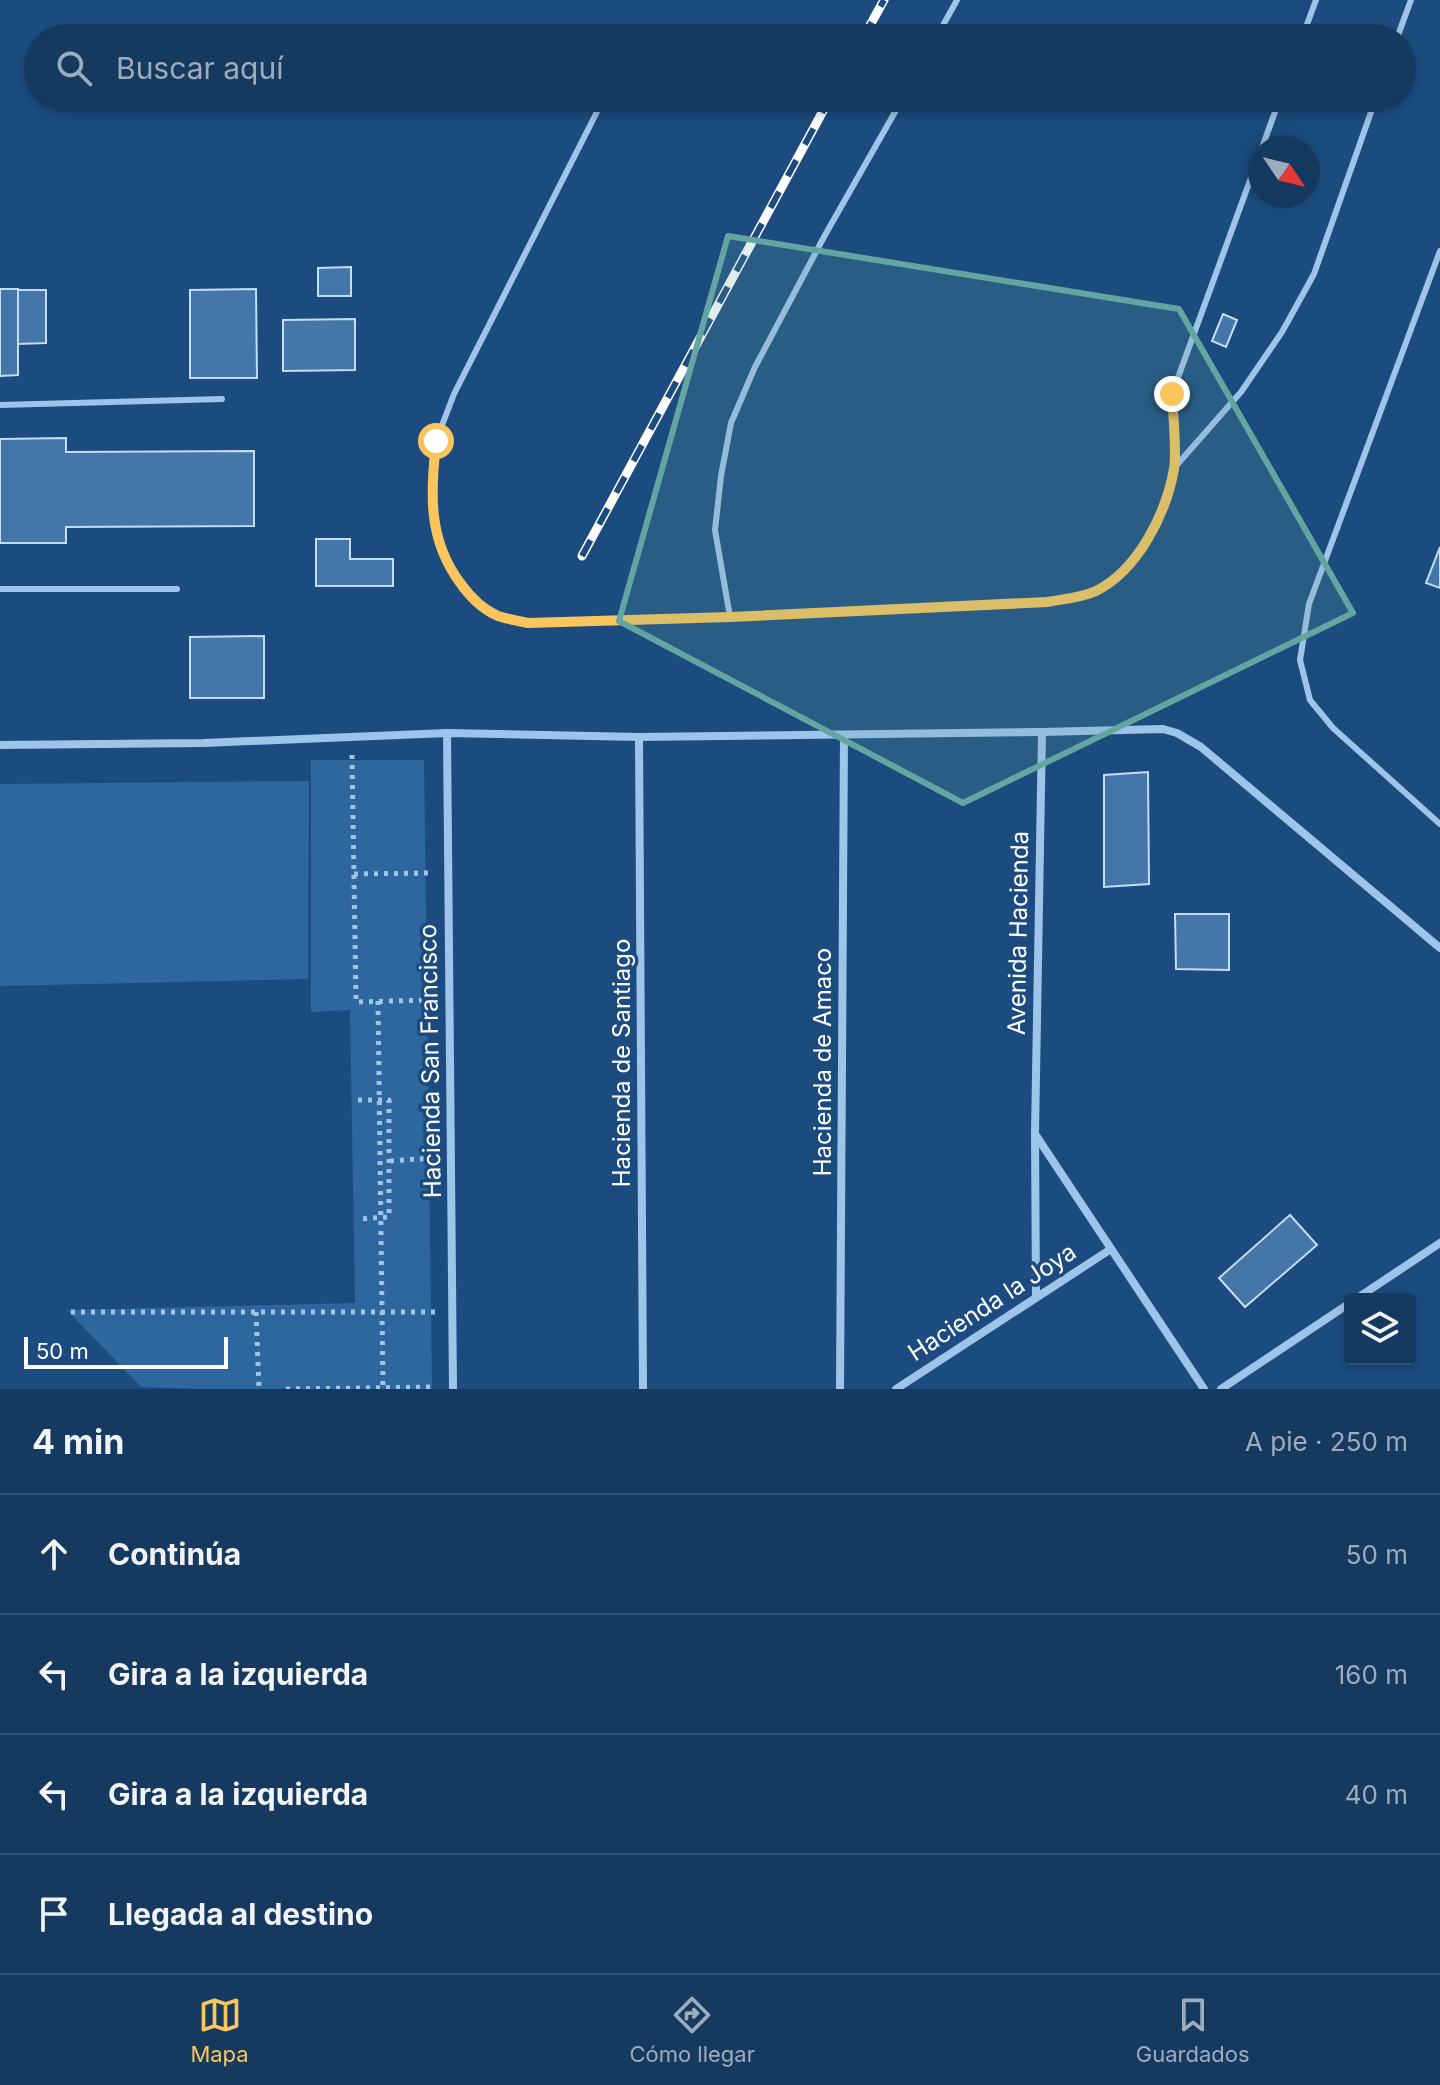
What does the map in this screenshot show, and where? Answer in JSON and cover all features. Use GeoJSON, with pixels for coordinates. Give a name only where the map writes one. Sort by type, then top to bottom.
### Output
{"type":"FeatureCollection","features":[{"type":"Feature","properties":{"kind":"street"},"geometry":{"type":"LineString","coordinates":[[0,745],[204,743],[447,733],[639,737],[1163,729],[1201,747],[1440,948]]}},
{"type":"Feature","properties":{"kind":"street","name":"Avenida Hacienda"},"geometry":{"type":"LineString","coordinates":[[1036,1297],[1035,1133],[1042,732]]}},
{"type":"Feature","properties":{"kind":"street","name":"Hacienda San Francisco"},"geometry":{"type":"LineString","coordinates":[[447,733],[453,1389]]}},
{"type":"Feature","properties":{"kind":"street","name":"Hacienda de Amaco"},"geometry":{"type":"LineString","coordinates":[[840,1389],[844,735]]}},
{"type":"Feature","properties":{"kind":"street","name":"Hacienda de Santiago"},"geometry":{"type":"LineString","coordinates":[[639,737],[643,1389]]}},
{"type":"Feature","properties":{"kind":"street"},"geometry":{"type":"LineString","coordinates":[[1035,1133],[1204,1389]]}},
{"type":"Feature","properties":{"kind":"street"},"geometry":{"type":"LineString","coordinates":[[1365,1293],[1440,1243]]}},
{"type":"Feature","properties":{"kind":"street","name":"Hacienda la Joya"},"geometry":{"type":"LineString","coordinates":[[896,1389],[1111,1249]]}},
{"type":"Feature","properties":{"kind":"street"},"geometry":{"type":"LineString","coordinates":[[1221,1389],[1344,1307]]}},
{"type":"Feature","properties":{"kind":"lane"},"geometry":{"type":"LineString","coordinates":[[944,24],[957,0]]}},
{"type":"Feature","properties":{"kind":"lane"},"geometry":{"type":"LineString","coordinates":[[1307,24],[1316,0]]}},
{"type":"Feature","properties":{"kind":"lane"},"geometry":{"type":"LineString","coordinates":[[1402,24],[1411,0]]}},
{"type":"Feature","properties":{"kind":"lane"},"geometry":{"type":"LineString","coordinates":[[597,112],[479,342],[436,441],[431,493],[437,540],[453,574],[473,601],[498,616],[528,623],[1047,602],[1094,591],[1119,576],[1144,546],[1162,511],[1175,467],[1172,394],[1248,186]]}},
{"type":"Feature","properties":{"kind":"lane"},"geometry":{"type":"LineString","coordinates":[[730,617],[715,530],[731,423],[755,367],[895,112]]}},
{"type":"Feature","properties":{"kind":"lane"},"geometry":{"type":"LineString","coordinates":[[1266,136],[1275,112]]}},
{"type":"Feature","properties":{"kind":"lane"},"geometry":{"type":"LineString","coordinates":[[1175,467],[1241,392],[1301,298],[1314,274],[1371,112]]}},
{"type":"Feature","properties":{"kind":"lane"},"geometry":{"type":"LineString","coordinates":[[1440,251],[1309,604],[1300,660],[1310,700],[1333,728],[1440,824]]}},
{"type":"Feature","properties":{"kind":"lane"},"geometry":{"type":"LineString","coordinates":[[0,405],[222,399]]}},
{"type":"Feature","properties":{"kind":"lane"},"geometry":{"type":"LineString","coordinates":[[0,589],[177,589]]}},
{"type":"Feature","properties":{"kind":"path"},"geometry":{"type":"LineString","coordinates":[[367,755],[352,755],[356,1002],[431,1000]]}},
{"type":"Feature","properties":{"kind":"path"},"geometry":{"type":"LineString","coordinates":[[354,874],[429,873],[429,858]]}},
{"type":"Feature","properties":{"kind":"path"},"geometry":{"type":"LineString","coordinates":[[378,1001],[383,1387]]}},
{"type":"Feature","properties":{"kind":"path"},"geometry":{"type":"LineString","coordinates":[[358,1100],[389,1100],[390,1161],[389,1217],[358,1219]]}},
{"type":"Feature","properties":{"kind":"path"},"geometry":{"type":"LineString","coordinates":[[390,1161],[433,1158]]}},
{"type":"Feature","properties":{"kind":"path"},"geometry":{"type":"LineString","coordinates":[[71,1312],[435,1312],[435,1327]]}},
{"type":"Feature","properties":{"kind":"path"},"geometry":{"type":"LineString","coordinates":[[256,1312],[259,1389]]}},
{"type":"Feature","properties":{"kind":"path"},"geometry":{"type":"LineString","coordinates":[[286,1389],[435,1388]]}},
{"type":"Feature","properties":{"kind":"highlighted area"},"geometry":{"type":"Polygon","coordinates":[[[728,236],[1179,309],[1353,613],[963,803],[619,621],[728,236]]]}},
{"type":"Feature","properties":{"kind":"shaded area"},"geometry":{"type":"Polygon","coordinates":[[[311,760],[424,760],[432,1389],[141,1387],[67,1310],[355,1303],[350,1010],[311,1012],[311,760]]]}},
{"type":"Feature","properties":{"kind":"shaded area"},"geometry":{"type":"Polygon","coordinates":[[[309,781],[308,979],[0,986],[0,784],[309,781]]]}},
{"type":"Feature","properties":{"kind":"building"},"geometry":{"type":"Polygon","coordinates":[[[351,267],[351,296],[318,296],[318,268],[351,267]]]}},
{"type":"Feature","properties":{"kind":"building"},"geometry":{"type":"Polygon","coordinates":[[[0,289],[18,289],[18,375],[0,376],[0,289]]]}},
{"type":"Feature","properties":{"kind":"building"},"geometry":{"type":"Polygon","coordinates":[[[256,289],[257,378],[190,378],[190,290],[256,289]]]}},
{"type":"Feature","properties":{"kind":"building"},"geometry":{"type":"Polygon","coordinates":[[[18,290],[46,290],[46,343],[18,344],[18,290]]]}},
{"type":"Feature","properties":{"kind":"building"},"geometry":{"type":"Polygon","coordinates":[[[1223,314],[1237,320],[1226,347],[1212,341],[1223,314]]]}},
{"type":"Feature","properties":{"kind":"building"},"geometry":{"type":"Polygon","coordinates":[[[355,319],[355,370],[283,371],[283,320],[355,319]]]}},
{"type":"Feature","properties":{"kind":"building"},"geometry":{"type":"Polygon","coordinates":[[[66,438],[66,452],[254,451],[254,526],[66,527],[66,543],[0,543],[0,439],[66,438]]]}},
{"type":"Feature","properties":{"kind":"building"},"geometry":{"type":"Polygon","coordinates":[[[316,539],[350,539],[350,559],[393,559],[393,586],[316,586],[316,539]]]}},
{"type":"Feature","properties":{"kind":"building"},"geometry":{"type":"Polygon","coordinates":[[[1440,547],[1440,588],[1426,583],[1440,547]]]}},
{"type":"Feature","properties":{"kind":"building"},"geometry":{"type":"Polygon","coordinates":[[[264,636],[264,698],[190,698],[190,637],[264,636]]]}},
{"type":"Feature","properties":{"kind":"building"},"geometry":{"type":"Polygon","coordinates":[[[1148,772],[1149,884],[1104,887],[1104,775],[1148,772]]]}},
{"type":"Feature","properties":{"kind":"building"},"geometry":{"type":"Polygon","coordinates":[[[1175,914],[1229,914],[1229,970],[1176,969],[1175,914]]]}},
{"type":"Feature","properties":{"kind":"building"},"geometry":{"type":"Polygon","coordinates":[[[1290,1215],[1317,1245],[1245,1307],[1219,1278],[1290,1215]]]}},
{"type":"Feature","properties":{"kind":"railway"},"geometry":{"type":"LineString","coordinates":[[871,24],[884,0]]}},
{"type":"Feature","properties":{"kind":"railway"},"geometry":{"type":"LineString","coordinates":[[582,556],[822,112]]}},
{"type":"Feature","properties":{"kind":"route"},"geometry":{"type":"LineString","coordinates":[[436,441],[431,493],[437,540],[453,574],[473,601],[498,616],[528,623],[1047,602],[1094,591],[1119,576],[1144,546],[1162,511],[1175,467],[1172,394]]}}]}
